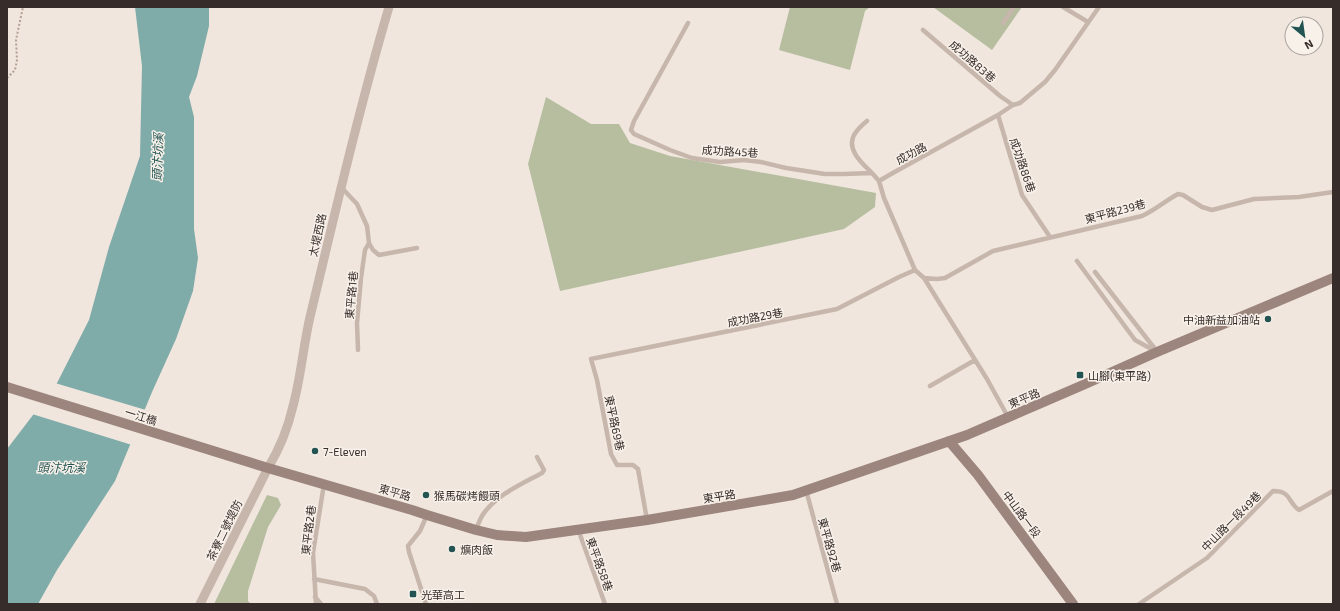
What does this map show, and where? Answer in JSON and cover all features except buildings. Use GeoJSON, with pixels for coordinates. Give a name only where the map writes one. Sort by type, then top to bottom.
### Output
{"type":"FeatureCollection","features":[{"type":"Feature","properties":{"kind":"main road","name":"東平路"},"geometry":{"type":"LineString","coordinates":[[268,468],[476,530],[497,535],[526,537],[647,520],[782,498],[967,435],[1157,352],[1333,278]]}},
{"type":"Feature","properties":{"kind":"main road","name":"一江橋"},"geometry":{"type":"LineString","coordinates":[[7,387],[268,468]]}},
{"type":"Feature","properties":{"kind":"main road","name":"中山路一段"},"geometry":{"type":"LineString","coordinates":[[948,441],[978,475],[1073,604]]}},
{"type":"Feature","properties":{"kind":"street","name":"太堤西路"},"geometry":{"type":"LineString","coordinates":[[268,468],[283,438],[293,406],[307,330],[341,186],[372,65],[389,7]]}},
{"type":"Feature","properties":{"kind":"street","name":"茶寮二號堤防"},"geometry":{"type":"LineString","coordinates":[[200,604],[268,468]]}},
{"type":"Feature","properties":{"kind":"lane"},"geometry":{"type":"LineString","coordinates":[[1003,23],[1014,7]]}},
{"type":"Feature","properties":{"kind":"lane"},"geometry":{"type":"LineString","coordinates":[[1063,7],[1088,22]]}},
{"type":"Feature","properties":{"kind":"lane","name":"成功路"},"geometry":{"type":"LineString","coordinates":[[879,182],[1013,105],[1020,103],[1045,82],[1055,70],[1099,7]]}},
{"type":"Feature","properties":{"kind":"lane","name":"成功路45巷"},"geometry":{"type":"LineString","coordinates":[[688,23],[634,121],[631,130],[634,134],[692,158],[720,162],[744,160],[761,162],[786,168],[825,174],[872,173]]}},
{"type":"Feature","properties":{"kind":"lane","name":"成功路83巷"},"geometry":{"type":"LineString","coordinates":[[923,30],[1000,96],[1013,105]]}},
{"type":"Feature","properties":{"kind":"lane","name":"成功路86巷"},"geometry":{"type":"LineString","coordinates":[[998,115],[1022,195],[1050,237]]}},
{"type":"Feature","properties":{"kind":"lane"},"geometry":{"type":"LineString","coordinates":[[867,121],[857,130],[853,137],[853,149],[860,162],[879,182],[884,198],[915,270],[924,278],[987,379],[1008,417]]}},
{"type":"Feature","properties":{"kind":"lane","name":"東平路1巷"},"geometry":{"type":"LineString","coordinates":[[341,186],[357,204],[368,226],[369,243],[365,250],[357,322],[358,350]]}},
{"type":"Feature","properties":{"kind":"lane","name":"東平路239巷"},"geometry":{"type":"LineString","coordinates":[[924,278],[945,278],[978,258],[993,251],[1142,216],[1178,194],[1202,207],[1212,210],[1254,199],[1299,197],[1333,192]]}},
{"type":"Feature","properties":{"kind":"lane"},"geometry":{"type":"LineString","coordinates":[[369,243],[373,250],[379,255],[417,248]]}},
{"type":"Feature","properties":{"kind":"lane"},"geometry":{"type":"LineString","coordinates":[[1077,261],[1135,340],[1157,352]]}},
{"type":"Feature","properties":{"kind":"lane","name":"成功路29巷"},"geometry":{"type":"LineString","coordinates":[[591,359],[837,309],[915,270]]}},
{"type":"Feature","properties":{"kind":"lane"},"geometry":{"type":"LineString","coordinates":[[1095,272],[1157,352]]}},
{"type":"Feature","properties":{"kind":"lane","name":"東平路69巷"},"geometry":{"type":"LineString","coordinates":[[591,359],[597,380],[611,454],[617,465],[633,465],[638,469],[647,520]]}},
{"type":"Feature","properties":{"kind":"lane"},"geometry":{"type":"LineString","coordinates":[[930,386],[975,360]]}},
{"type":"Feature","properties":{"kind":"lane"},"geometry":{"type":"LineString","coordinates":[[476,530],[483,514],[498,499],[544,470],[537,457]]}},
{"type":"Feature","properties":{"kind":"lane","name":"東平路2巷"},"geometry":{"type":"LineString","coordinates":[[316,604],[313,553],[324,484]]}},
{"type":"Feature","properties":{"kind":"lane","name":"東平路92巷"},"geometry":{"type":"LineString","coordinates":[[806,490],[837,604]]}},
{"type":"Feature","properties":{"kind":"lane","name":"中山路一段49巷"},"geometry":{"type":"LineString","coordinates":[[1139,604],[1145,602],[1207,558],[1273,491],[1281,491],[1288,495],[1294,507],[1298,510],[1333,491]]}},
{"type":"Feature","properties":{"kind":"lane"},"geometry":{"type":"LineString","coordinates":[[426,604],[408,546],[420,531],[427,516]]}},
{"type":"Feature","properties":{"kind":"lane","name":"東平路58巷"},"geometry":{"type":"LineString","coordinates":[[578,529],[605,604]]}},
{"type":"Feature","properties":{"kind":"lane"},"geometry":{"type":"LineString","coordinates":[[314,579],[365,589],[374,596],[377,604]]}},
{"type":"Feature","properties":{"kind":"lane"},"geometry":{"type":"LineString","coordinates":[[315,597],[320,604]]}},
{"type":"Feature","properties":{"kind":"path"},"geometry":{"type":"LineString","coordinates":[[7,78],[15,70],[17,60],[16,40],[23,7]]}},
{"type":"Feature","properties":{"kind":"green space"},"geometry":{"type":"Polygon","coordinates":[[[790,7],[870,7],[865,11],[850,70],[779,50],[790,7]]]}},
{"type":"Feature","properties":{"kind":"green space"},"geometry":{"type":"Polygon","coordinates":[[[933,7],[1022,7],[992,50],[933,7]]]}},
{"type":"Feature","properties":{"kind":"green space"},"geometry":{"type":"Polygon","coordinates":[[[546,97],[591,124],[619,124],[630,143],[670,156],[876,193],[875,207],[844,229],[560,291],[528,164],[546,97]]]}},
{"type":"Feature","properties":{"kind":"green space"},"geometry":{"type":"Polygon","coordinates":[[[267,495],[278,498],[281,505],[268,527],[248,591],[248,601],[251,604],[214,604],[267,495]]]}},
{"type":"Feature","properties":{"kind":"water","name":"頭汴坑溪"},"geometry":{"type":"Polygon","coordinates":[[[135,7],[209,7],[209,26],[197,76],[189,97],[194,117],[194,229],[198,258],[193,291],[176,339],[115,481],[57,570],[38,604],[7,604],[7,449],[56,385],[89,320],[109,247],[140,156],[142,66],[135,7]]]}},
{"type":"Feature","properties":{"kind":"pier"},"geometry":{"type":"Polygon","coordinates":[[[55,383],[146,410],[132,445],[32,414],[55,383]]]}},
{"type":"Feature","properties":{"kind":"place","name":"中油新益加油站"},"geometry":{"type":"Point","coordinates":[1268,319]}},
{"type":"Feature","properties":{"kind":"place","name":"山腳(東平路)"},"geometry":{"type":"Point","coordinates":[1080,375]}},
{"type":"Feature","properties":{"kind":"place","name":"7-Eleven"},"geometry":{"type":"Point","coordinates":[315,451]}},
{"type":"Feature","properties":{"kind":"place","name":"猴馬碳烤饅頭"},"geometry":{"type":"Point","coordinates":[426,495]}},
{"type":"Feature","properties":{"kind":"place","name":"爌肉飯"},"geometry":{"type":"Point","coordinates":[452,549]}},
{"type":"Feature","properties":{"kind":"place","name":"光華高工"},"geometry":{"type":"Point","coordinates":[413,594]}}]}
